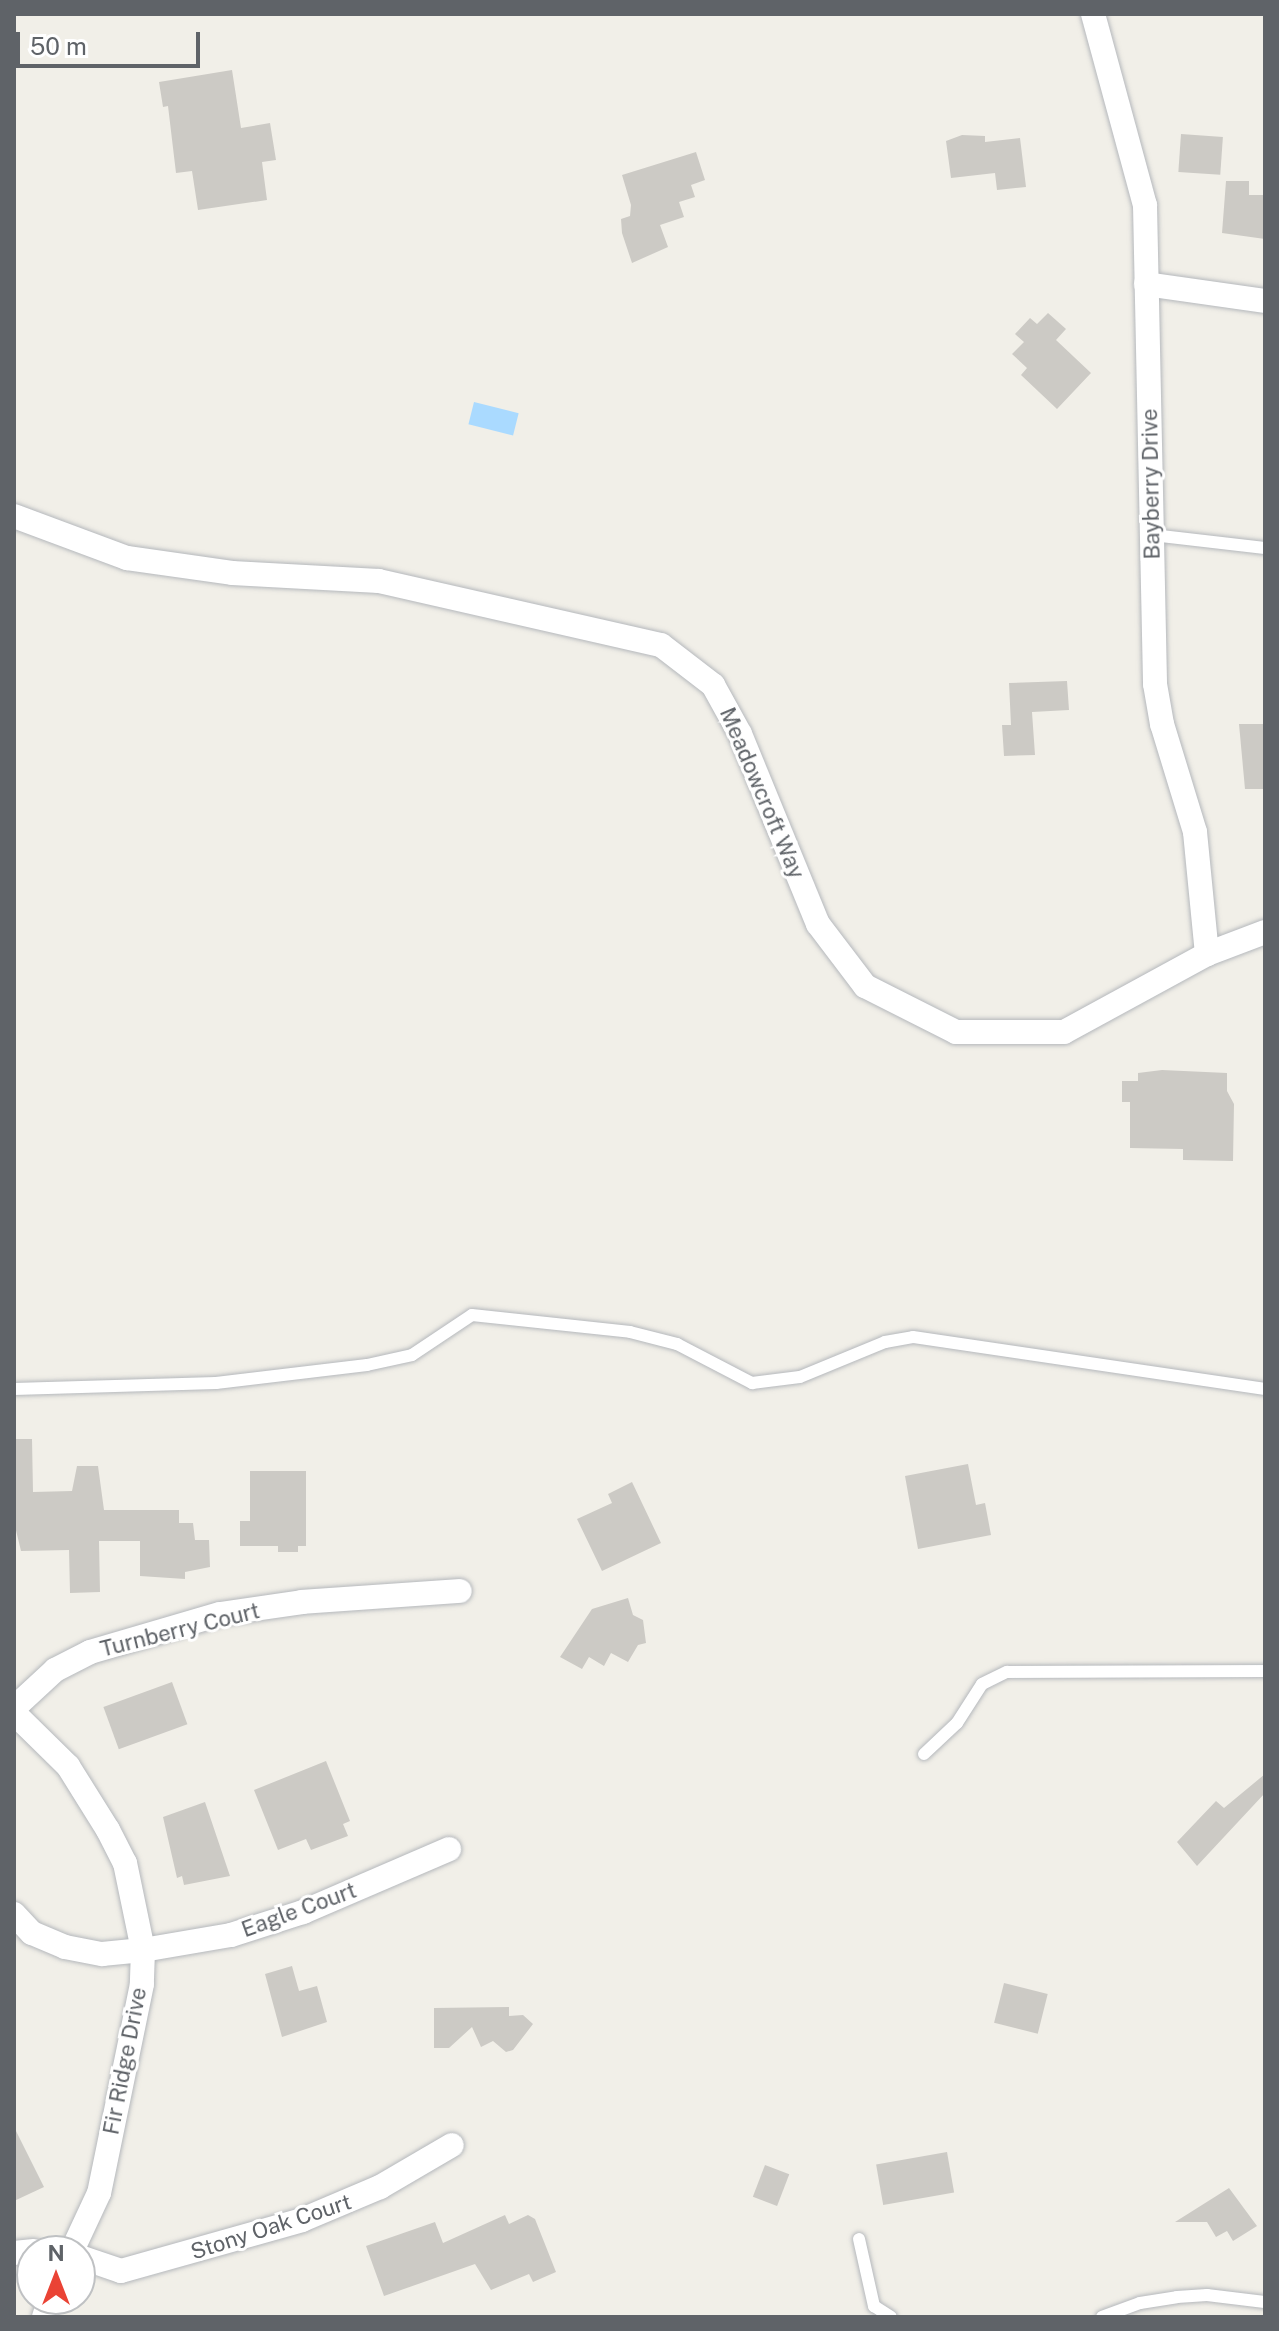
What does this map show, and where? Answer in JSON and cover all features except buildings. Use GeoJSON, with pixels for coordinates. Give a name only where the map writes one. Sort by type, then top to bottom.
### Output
{"type":"FeatureCollection","features":[{"type":"Feature","properties":{"kind":"street","name":"Bayberry Drive"},"geometry":{"type":"LineString","coordinates":[[1093,14],[1145,205],[1155,684],[1162,724],[1193,821],[1207,954]]}},
{"type":"Feature","properties":{"kind":"street"},"geometry":{"type":"LineString","coordinates":[[1146,284],[1265,301]]}},
{"type":"Feature","properties":{"kind":"street","name":"Meadowcroft Way"},"geometry":{"type":"LineString","coordinates":[[14,516],[127,558],[232,573],[379,581],[661,645],[713,685],[740,734],[818,924],[836,949],[865,986],[956,1032],[1064,1032],[1207,954],[1265,932]]}},
{"type":"Feature","properties":{"kind":"street","name":"Turnberry Court"},"geometry":{"type":"LineString","coordinates":[[14,1710],[55,1670],[90,1652],[220,1614],[302,1602],[460,1591]]}},
{"type":"Feature","properties":{"kind":"street","name":"Fir Ridge Drive"},"geometry":{"type":"LineString","coordinates":[[14,1710],[68,1766],[108,1830],[125,1863],[143,1950],[142,1984],[99,2193],[79,2235]]}},
{"type":"Feature","properties":{"kind":"street","name":"Eagle Court"},"geometry":{"type":"LineString","coordinates":[[14,1914],[32,1933],[65,1947],[102,1954],[143,1950],[231,1935],[303,1912],[449,1849]]}},
{"type":"Feature","properties":{"kind":"street","name":"Stony Oak Court"},"geometry":{"type":"LineString","coordinates":[[96,2262],[121,2271],[302,2220],[369,2193],[452,2145]]}},
{"type":"Feature","properties":{"kind":"lane"},"geometry":{"type":"LineString","coordinates":[[1152,535],[1265,548]]}},
{"type":"Feature","properties":{"kind":"lane"},"geometry":{"type":"LineString","coordinates":[[14,1389],[216,1383],[367,1365],[412,1355],[472,1315],[630,1332],[677,1344],[752,1383],[800,1377],[885,1342],[913,1337],[1265,1389]]}},
{"type":"Feature","properties":{"kind":"lane"},"geometry":{"type":"LineString","coordinates":[[924,1754],[957,1723],[982,1684],[1007,1672],[1265,1671]]}},
{"type":"Feature","properties":{"kind":"lane"},"geometry":{"type":"LineString","coordinates":[[859,2239],[874,2306],[891,2317]]}},
{"type":"Feature","properties":{"kind":"lane"},"geometry":{"type":"LineString","coordinates":[[1102,2317],[1140,2303],[1177,2297],[1207,2295],[1265,2302]]}},
{"type":"Feature","properties":{"kind":"water"},"geometry":{"type":"Polygon","coordinates":[[[474,402],[519,413],[513,435],[468,424],[474,402]]]}}]}
